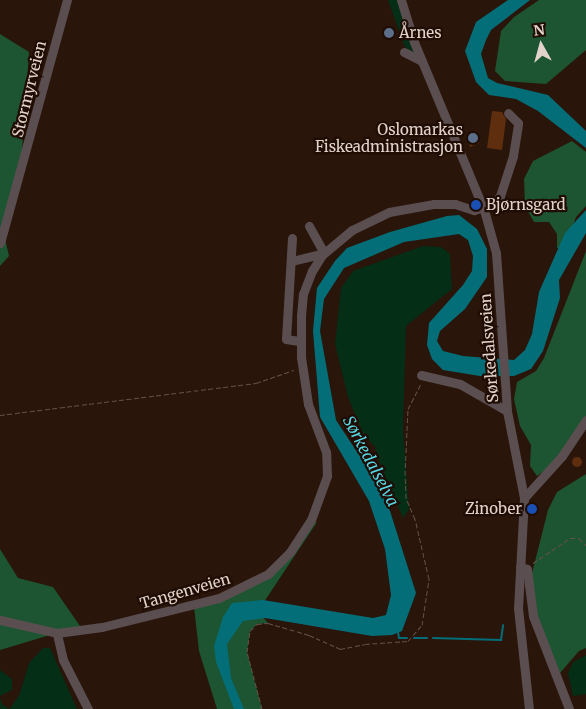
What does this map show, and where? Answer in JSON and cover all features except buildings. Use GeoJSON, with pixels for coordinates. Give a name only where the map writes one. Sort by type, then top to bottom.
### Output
{"type":"FeatureCollection","features":[{"type":"Feature","properties":{"kind":"street","name":"Stormyrveien"},"geometry":{"type":"LineString","coordinates":[[0,243],[67,0]]}},
{"type":"Feature","properties":{"kind":"street","name":"Sørkedalsveien"},"geometry":{"type":"LineString","coordinates":[[401,0],[422,61],[484,210],[498,266],[507,411],[524,498],[523,568],[519,616],[529,709]]}},
{"type":"Feature","properties":{"kind":"street"},"geometry":{"type":"LineString","coordinates":[[404,52],[422,61]]}},
{"type":"Feature","properties":{"kind":"street"},"geometry":{"type":"LineString","coordinates":[[484,210],[500,196],[513,156],[518,123],[508,113]]}},
{"type":"Feature","properties":{"kind":"street","name":"Tangenveien"},"geometry":{"type":"LineString","coordinates":[[0,620],[57,632],[102,627],[219,598],[258,580],[280,564],[311,520],[327,476],[326,452],[308,404],[300,341],[303,294],[312,271],[324,253],[360,225],[390,212],[434,204],[484,210]]}},
{"type":"Feature","properties":{"kind":"street"},"geometry":{"type":"LineString","coordinates":[[292,261],[324,253],[310,226]]}},
{"type":"Feature","properties":{"kind":"street"},"geometry":{"type":"LineString","coordinates":[[292,238],[286,339],[300,341]]}},
{"type":"Feature","properties":{"kind":"street"},"geometry":{"type":"LineString","coordinates":[[420,375],[460,384],[507,411]]}},
{"type":"Feature","properties":{"kind":"street"},"geometry":{"type":"LineString","coordinates":[[524,498],[562,456],[586,420]]}},
{"type":"Feature","properties":{"kind":"street"},"geometry":{"type":"LineString","coordinates":[[523,568],[533,616],[568,708]]}},
{"type":"Feature","properties":{"kind":"street"},"geometry":{"type":"LineString","coordinates":[[57,632],[63,660],[88,709]]}},
{"type":"Feature","properties":{"kind":"path"},"geometry":{"type":"LineString","coordinates":[[0,415],[256,383],[302,368]]}},
{"type":"Feature","properties":{"kind":"path"},"geometry":{"type":"LineString","coordinates":[[262,709],[247,652],[250,631],[257,624],[268,623],[309,635],[340,649],[408,641],[422,625],[429,579],[416,524],[406,498],[405,475],[406,420],[408,409],[421,387],[420,375]]}},
{"type":"Feature","properties":{"kind":"path"},"geometry":{"type":"LineString","coordinates":[[523,568],[570,538],[580,538],[586,545]]}},
{"type":"Feature","properties":{"kind":"path"},"geometry":{"type":"LineString","coordinates":[[298,709],[336,709]]}},
{"type":"Feature","properties":{"kind":"green space"},"geometry":{"type":"Polygon","coordinates":[[[388,0],[397,0],[414,53],[405,47],[388,0]]]}},
{"type":"Feature","properties":{"kind":"green space"},"geometry":{"type":"Polygon","coordinates":[[[539,0],[586,0],[586,50],[546,84],[505,81],[495,71],[501,31],[514,17],[539,0]]]}},
{"type":"Feature","properties":{"kind":"green space"},"geometry":{"type":"Polygon","coordinates":[[[0,34],[29,52],[22,151],[2,226],[9,256],[0,266],[0,34]]]}},
{"type":"Feature","properties":{"kind":"green space"},"geometry":{"type":"Polygon","coordinates":[[[572,141],[586,152],[586,206],[576,217],[565,248],[557,248],[557,234],[549,222],[534,222],[525,206],[524,179],[533,161],[572,141]]]}},
{"type":"Feature","properties":{"kind":"green space"},"geometry":{"type":"Polygon","coordinates":[[[423,246],[441,247],[450,254],[452,289],[406,326],[403,429],[409,509],[403,518],[381,468],[375,447],[363,434],[348,397],[335,344],[341,288],[353,271],[423,246]]]}},
{"type":"Feature","properties":{"kind":"green space"},"geometry":{"type":"Polygon","coordinates":[[[586,251],[586,417],[551,466],[537,476],[530,466],[531,445],[520,426],[514,399],[517,382],[536,371],[544,358],[586,251]]]}},
{"type":"Feature","properties":{"kind":"green space"},"geometry":{"type":"Polygon","coordinates":[[[586,474],[586,648],[579,651],[560,673],[527,593],[548,510],[557,492],[586,474]]]}},
{"type":"Feature","properties":{"kind":"green space"},"geometry":{"type":"Polygon","coordinates":[[[317,522],[258,611],[268,623],[257,624],[250,631],[247,652],[262,709],[217,709],[199,651],[194,607],[259,583],[308,527],[317,522]]]}},
{"type":"Feature","properties":{"kind":"green space"},"geometry":{"type":"Polygon","coordinates":[[[0,549],[18,578],[53,587],[80,626],[0,650],[0,549]]]}},
{"type":"Feature","properties":{"kind":"green space"},"geometry":{"type":"Polygon","coordinates":[[[43,648],[50,648],[77,709],[9,709],[19,696],[29,663],[43,648]]]}},
{"type":"Feature","properties":{"kind":"green space"},"geometry":{"type":"Polygon","coordinates":[[[586,655],[586,694],[573,696],[568,673],[573,662],[586,655]]]}},
{"type":"Feature","properties":{"kind":"green space"},"geometry":{"type":"Polygon","coordinates":[[[0,670],[12,679],[12,690],[0,696],[0,670]]]}},
{"type":"Feature","properties":{"kind":"green space"},"geometry":{"type":"Polygon","coordinates":[[[0,698],[2,704],[9,709],[0,709],[0,698]]]}},
{"type":"Feature","properties":{"kind":"water"},"geometry":{"type":"Polygon","coordinates":[[[508,0],[530,0],[491,30],[481,54],[488,78],[497,83],[548,95],[586,131],[586,148],[538,111],[516,99],[489,95],[476,82],[465,51],[476,22],[508,0]]]}},
{"type":"Feature","properties":{"kind":"water"},"geometry":{"type":"Polygon","coordinates":[[[586,210],[586,233],[559,280],[560,298],[543,351],[531,369],[514,376],[480,376],[443,370],[432,359],[427,345],[429,323],[463,285],[472,271],[473,256],[468,240],[459,234],[404,242],[344,268],[324,299],[320,331],[336,420],[374,478],[390,511],[416,593],[402,631],[392,635],[372,636],[265,618],[243,621],[227,644],[231,678],[244,709],[234,709],[216,662],[214,646],[223,617],[232,603],[263,600],[373,618],[386,615],[391,595],[385,549],[369,501],[320,417],[313,331],[317,288],[335,261],[347,248],[390,232],[447,216],[459,215],[477,229],[487,249],[487,277],[465,309],[440,331],[437,341],[443,351],[463,356],[514,360],[525,350],[532,334],[539,292],[565,233],[586,210]]]}},
{"type":"Feature","properties":{"kind":"waterway"},"geometry":{"type":"LineString","coordinates":[[433,638],[501,640],[503,625]]}},
{"type":"Feature","properties":{"kind":"waterway"},"geometry":{"type":"LineString","coordinates":[[398,632],[399,638],[407,638]]}},
{"type":"Feature","properties":{"kind":"waterway"},"geometry":{"type":"LineString","coordinates":[[414,638],[427,638]]}},
{"type":"Feature","properties":{"kind":"place","name":"Årnes"},"geometry":{"type":"Point","coordinates":[389,33]}},
{"type":"Feature","properties":{"kind":"place","name":"Oslomarkas Fiskeadministrasjon"},"geometry":{"type":"Point","coordinates":[473,138]}},
{"type":"Feature","properties":{"kind":"place","name":"Bjørnsgard"},"geometry":{"type":"Point","coordinates":[476,205]}},
{"type":"Feature","properties":{"kind":"place","name":"Zinober"},"geometry":{"type":"Point","coordinates":[532,509]}},
{"type":"Feature","properties":{"kind":"water label","name":"Sørkedalselva"},"geometry":{"type":"Point","coordinates":[371,461]}}]}
